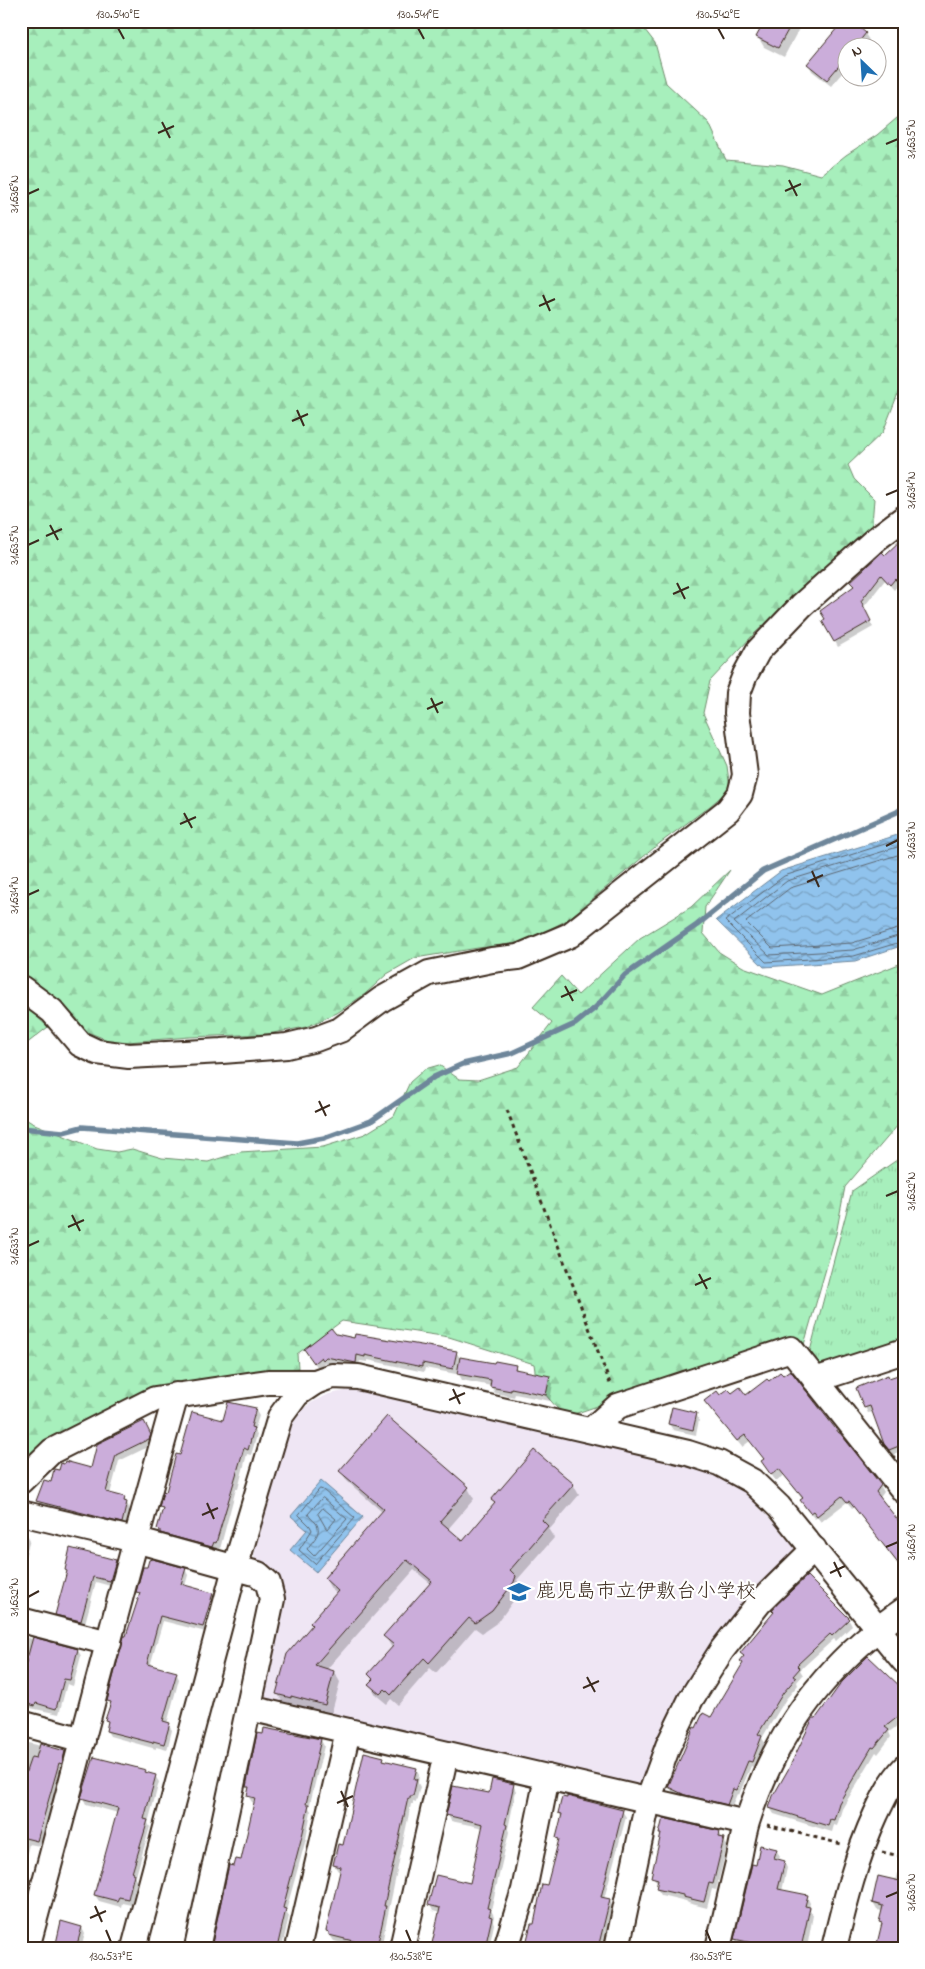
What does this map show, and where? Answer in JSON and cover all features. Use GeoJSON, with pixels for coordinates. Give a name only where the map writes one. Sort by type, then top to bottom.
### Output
{"type":"FeatureCollection","features":[{"type":"Feature","properties":{"kind":"street"},"geometry":{"type":"LineString","coordinates":[[21,988],[52,1011],[80,1044],[97,1052],[130,1056],[287,1046],[316,1039],[340,1030],[382,999],[429,973],[492,960],[518,957],[570,935],[728,810],[740,794],[745,774],[737,713],[738,693],[758,651],[802,605],[876,539],[904,518]]}},
{"type":"Feature","properties":{"kind":"street"},"geometry":{"type":"LineString","coordinates":[[591,1430],[618,1406],[791,1349],[900,1482]]}},
{"type":"Feature","properties":{"kind":"street"},"geometry":{"type":"LineString","coordinates":[[815,1380],[904,1351]]}},
{"type":"Feature","properties":{"kind":"street"},"geometry":{"type":"LineString","coordinates":[[134,1948],[235,1568],[280,1417],[297,1394],[315,1382],[332,1376],[358,1377],[688,1453],[719,1463],[752,1481],[779,1507],[904,1661]]}},
{"type":"Feature","properties":{"kind":"street"},"geometry":{"type":"LineString","coordinates":[[21,1481],[52,1451],[155,1399],[268,1382],[315,1382]]}},
{"type":"Feature","properties":{"kind":"street"},"geometry":{"type":"LineString","coordinates":[[27,1948],[135,1540],[176,1395]]}},
{"type":"Feature","properties":{"kind":"street"},"geometry":{"type":"LineString","coordinates":[[21,1513],[135,1540],[258,1574],[268,1583],[272,1600],[197,1948]]}},
{"type":"Feature","properties":{"kind":"street"},"geometry":{"type":"LineString","coordinates":[[617,1948],[648,1801],[668,1746],[691,1699],[722,1650],[759,1603],[814,1549]]}},
{"type":"Feature","properties":{"kind":"street"},"geometry":{"type":"LineString","coordinates":[[718,1948],[755,1824],[763,1777],[802,1707],[823,1680],[877,1628],[904,1610]]}},
{"type":"Feature","properties":{"kind":"street"},"geometry":{"type":"LineString","coordinates":[[21,1620],[109,1643]]}},
{"type":"Feature","properties":{"kind":"street"},"geometry":{"type":"LineString","coordinates":[[250,1708],[648,1801],[755,1824]]}},
{"type":"Feature","properties":{"kind":"street"},"geometry":{"type":"LineString","coordinates":[[21,1723],[83,1740]]}},
{"type":"Feature","properties":{"kind":"street"},"geometry":{"type":"LineString","coordinates":[[298,1948],[348,1731]]}},
{"type":"Feature","properties":{"kind":"street"},"geometry":{"type":"LineString","coordinates":[[402,1948],[446,1754]]}},
{"type":"Feature","properties":{"kind":"street"},"geometry":{"type":"LineString","coordinates":[[834,1948],[846,1897],[861,1848],[892,1782],[904,1768]]}},
{"type":"Feature","properties":{"kind":"street"},"geometry":{"type":"LineString","coordinates":[[506,1948],[524,1890],[547,1777]]}},
{"type":"Feature","properties":{"kind":"path"},"geometry":{"type":"LineString","coordinates":[[507,1110],[618,1406]]}},
{"type":"Feature","properties":{"kind":"path"},"geometry":{"type":"LineString","coordinates":[[755,1824],[843,1844]]}},
{"type":"Feature","properties":{"kind":"path"},"geometry":{"type":"LineString","coordinates":[[878,1851],[904,1857]]}},
{"type":"Feature","properties":{"kind":"shaded area","name":"鹿児島市立伊敷台小学校"},"geometry":{"type":"Polygon","coordinates":[[[350,1390],[371,1391],[678,1462],[723,1478],[747,1494],[794,1544],[796,1555],[647,1781],[636,1787],[267,1704],[262,1694],[282,1603],[256,1565],[254,1555],[288,1428],[297,1413],[311,1403],[329,1394],[350,1390]]]}},
{"type":"Feature","properties":{"kind":"green space"},"geometry":{"type":"Polygon","coordinates":[[[21,21],[638,21],[655,43],[666,83],[709,123],[726,160],[783,165],[821,175],[846,155],[877,135],[904,112],[904,384],[897,396],[883,432],[848,465],[854,479],[874,499],[872,524],[754,634],[710,681],[703,713],[727,766],[730,789],[660,843],[567,920],[526,942],[415,958],[387,974],[365,994],[337,1013],[306,1027],[267,1034],[189,1037],[115,1043],[85,1031],[51,994],[33,982],[21,977],[21,21]]]}},
{"type":"Feature","properties":{"kind":"green space"},"geometry":{"type":"Polygon","coordinates":[[[730,870],[705,907],[703,933],[719,952],[743,967],[822,995],[904,962],[904,1118],[845,1187],[836,1234],[801,1355],[740,1358],[565,1417],[537,1385],[534,1364],[449,1337],[342,1321],[297,1354],[298,1368],[207,1382],[21,1470],[21,1116],[32,1123],[97,1149],[117,1152],[132,1149],[162,1158],[208,1162],[240,1152],[323,1147],[365,1134],[394,1116],[410,1082],[425,1069],[439,1065],[459,1079],[478,1080],[518,1067],[552,1023],[533,1007],[561,976],[578,995],[640,938],[691,907],[730,870]]]}},
{"type":"Feature","properties":{"kind":"green space"},"geometry":{"type":"Polygon","coordinates":[[[21,1002],[48,1027],[21,1048],[21,1002]]]}},
{"type":"Feature","properties":{"kind":"green space"},"geometry":{"type":"Polygon","coordinates":[[[904,1155],[904,1342],[824,1368],[809,1355],[852,1191],[904,1155]]]}},
{"type":"Feature","properties":{"kind":"water"},"geometry":{"type":"Polygon","coordinates":[[[904,833],[904,945],[855,961],[764,967],[716,920],[781,871],[904,833]]]}},
{"type":"Feature","properties":{"kind":"water"},"geometry":{"type":"Polygon","coordinates":[[[321,1481],[363,1517],[316,1572],[290,1550],[307,1530],[291,1516],[321,1481]]]}},
{"type":"Feature","properties":{"kind":"building"},"geometry":{"type":"Polygon","coordinates":[[[765,21],[793,21],[778,48],[756,37],[765,21]]]}},
{"type":"Feature","properties":{"kind":"building"},"geometry":{"type":"Polygon","coordinates":[[[843,21],[852,21],[866,33],[862,38],[838,38],[838,67],[827,80],[807,64],[843,21]]]}},
{"type":"Feature","properties":{"kind":"building"},"geometry":{"type":"Polygon","coordinates":[[[904,537],[904,589],[895,579],[890,585],[881,575],[861,601],[871,621],[834,642],[822,621],[825,619],[820,611],[854,586],[850,582],[882,552],[885,555],[904,537]]]}},
{"type":"Feature","properties":{"kind":"building"},"geometry":{"type":"Polygon","coordinates":[[[331,1328],[336,1334],[354,1338],[355,1334],[457,1351],[453,1369],[422,1363],[422,1367],[365,1355],[365,1357],[357,1355],[356,1363],[326,1357],[323,1360],[321,1357],[314,1363],[304,1349],[331,1328]]]}},
{"type":"Feature","properties":{"kind":"building"},"geometry":{"type":"Polygon","coordinates":[[[460,1357],[516,1365],[515,1369],[550,1376],[546,1395],[511,1388],[511,1391],[490,1387],[491,1380],[457,1374],[460,1357]]]}},
{"type":"Feature","properties":{"kind":"building"},"geometry":{"type":"Polygon","coordinates":[[[790,1370],[881,1485],[876,1492],[904,1528],[904,1571],[849,1501],[847,1502],[842,1496],[817,1516],[813,1511],[810,1513],[800,1500],[803,1498],[779,1469],[771,1475],[761,1461],[764,1459],[745,1435],[737,1441],[704,1401],[717,1391],[720,1395],[728,1389],[732,1393],[740,1387],[746,1395],[767,1379],[769,1381],[780,1372],[783,1375],[790,1370]]]}},
{"type":"Feature","properties":{"kind":"building"},"geometry":{"type":"Polygon","coordinates":[[[904,1373],[904,1444],[889,1450],[884,1444],[870,1406],[864,1408],[856,1388],[888,1375],[889,1378],[904,1373]]]}},
{"type":"Feature","properties":{"kind":"building"},"geometry":{"type":"Polygon","coordinates":[[[228,1402],[256,1408],[251,1427],[254,1428],[248,1450],[244,1448],[216,1543],[214,1542],[212,1547],[160,1533],[160,1530],[157,1529],[163,1508],[159,1507],[163,1491],[166,1492],[176,1454],[180,1455],[192,1412],[223,1420],[228,1402]]]}},
{"type":"Feature","properties":{"kind":"building"},"geometry":{"type":"Polygon","coordinates":[[[672,1407],[697,1413],[693,1430],[668,1424],[672,1407]]]}},
{"type":"Feature","properties":{"kind":"building"},"geometry":{"type":"Polygon","coordinates":[[[387,1416],[469,1487],[440,1521],[463,1541],[495,1503],[491,1500],[534,1450],[574,1484],[542,1520],[548,1526],[510,1570],[516,1576],[514,1582],[492,1611],[475,1623],[469,1618],[429,1663],[424,1658],[391,1695],[385,1689],[380,1694],[368,1684],[373,1679],[368,1674],[394,1645],[383,1636],[432,1581],[407,1560],[315,1665],[334,1671],[325,1705],[276,1694],[287,1654],[312,1625],[310,1623],[338,1591],[324,1578],[384,1509],[339,1471],[387,1416]]]}},
{"type":"Feature","properties":{"kind":"building"},"geometry":{"type":"Polygon","coordinates":[[[144,1421],[151,1435],[149,1439],[116,1455],[106,1492],[125,1497],[124,1501],[127,1502],[122,1523],[36,1501],[44,1480],[51,1482],[54,1469],[59,1470],[61,1463],[64,1464],[65,1461],[91,1468],[97,1444],[144,1421]]]}},
{"type":"Feature","properties":{"kind":"building"},"geometry":{"type":"Polygon","coordinates":[[[70,1548],[116,1560],[110,1581],[93,1577],[81,1621],[55,1615],[67,1571],[65,1570],[70,1548]]]}},
{"type":"Feature","properties":{"kind":"building"},"geometry":{"type":"Polygon","coordinates":[[[152,1559],[186,1568],[181,1584],[213,1593],[203,1627],[160,1616],[147,1664],[177,1672],[163,1721],[170,1723],[164,1744],[106,1731],[108,1721],[105,1720],[111,1702],[107,1701],[124,1636],[126,1636],[140,1593],[136,1592],[143,1567],[147,1567],[149,1560],[152,1559]]]}},
{"type":"Feature","properties":{"kind":"building"},"geometry":{"type":"Polygon","coordinates":[[[807,1576],[850,1619],[832,1636],[830,1634],[797,1665],[800,1668],[793,1676],[796,1678],[783,1693],[758,1734],[762,1736],[752,1762],[748,1761],[736,1790],[733,1789],[727,1805],[685,1795],[668,1787],[694,1727],[696,1728],[703,1713],[711,1717],[743,1663],[740,1661],[744,1656],[740,1653],[774,1612],[772,1610],[778,1603],[807,1576]]]}},
{"type":"Feature","properties":{"kind":"building"},"geometry":{"type":"Polygon","coordinates":[[[33,1637],[78,1649],[70,1680],[64,1679],[56,1709],[36,1703],[35,1706],[21,1702],[21,1681],[33,1637]]]}},
{"type":"Feature","properties":{"kind":"building"},"geometry":{"type":"Polygon","coordinates":[[[868,1656],[904,1690],[904,1712],[885,1727],[889,1730],[874,1748],[872,1747],[839,1803],[834,1820],[830,1819],[828,1826],[769,1808],[773,1796],[813,1718],[816,1718],[842,1682],[868,1656]]]}},
{"type":"Feature","properties":{"kind":"building"},"geometry":{"type":"Polygon","coordinates":[[[264,1728],[321,1739],[306,1804],[309,1804],[303,1832],[283,1908],[286,1909],[277,1948],[211,1948],[229,1865],[234,1866],[236,1859],[241,1860],[255,1798],[247,1796],[249,1787],[246,1787],[257,1733],[263,1734],[264,1728]]]}},
{"type":"Feature","properties":{"kind":"building"},"geometry":{"type":"Polygon","coordinates":[[[40,1744],[65,1751],[62,1764],[59,1763],[37,1841],[21,1837],[21,1786],[31,1757],[36,1758],[40,1744]]]}},
{"type":"Feature","properties":{"kind":"building"},"geometry":{"type":"Polygon","coordinates":[[[364,1752],[384,1757],[383,1760],[417,1768],[414,1779],[417,1779],[413,1796],[410,1796],[410,1799],[408,1798],[377,1947],[329,1935],[329,1932],[326,1931],[341,1867],[333,1865],[338,1844],[343,1845],[364,1752]]]}},
{"type":"Feature","properties":{"kind":"building"},"geometry":{"type":"Polygon","coordinates":[[[94,1757],[146,1770],[145,1772],[156,1775],[144,1819],[148,1820],[132,1873],[134,1874],[128,1899],[119,1897],[117,1901],[94,1895],[118,1808],[81,1798],[94,1757]]]}},
{"type":"Feature","properties":{"kind":"building"},"geometry":{"type":"Polygon","coordinates":[[[492,1779],[514,1784],[505,1824],[507,1825],[487,1908],[491,1909],[489,1916],[492,1917],[485,1948],[431,1948],[440,1908],[428,1905],[436,1875],[470,1883],[483,1824],[446,1815],[453,1786],[489,1793],[492,1779]]]}},
{"type":"Feature","properties":{"kind":"building"},"geometry":{"type":"Polygon","coordinates":[[[567,1796],[623,1810],[601,1897],[610,1899],[598,1948],[525,1948],[531,1924],[534,1924],[542,1884],[547,1885],[559,1839],[556,1838],[562,1814],[558,1813],[562,1797],[567,1798],[567,1796]]]}},
{"type":"Feature","properties":{"kind":"building"},"geometry":{"type":"Polygon","coordinates":[[[663,1818],[720,1831],[719,1837],[724,1838],[713,1884],[709,1883],[704,1902],[656,1889],[658,1879],[651,1877],[663,1818]]]}},
{"type":"Feature","properties":{"kind":"building"},"geometry":{"type":"Polygon","coordinates":[[[760,1845],[777,1849],[774,1858],[785,1861],[778,1889],[808,1895],[805,1906],[810,1907],[801,1948],[775,1948],[734,1939],[752,1864],[756,1865],[760,1845]]]}},
{"type":"Feature","properties":{"kind":"building"},"geometry":{"type":"Polygon","coordinates":[[[878,1876],[904,1882],[904,1938],[901,1948],[876,1948],[882,1923],[879,1922],[883,1906],[872,1903],[878,1876]]]}},
{"type":"Feature","properties":{"kind":"building"},"geometry":{"type":"Polygon","coordinates":[[[61,1921],[82,1927],[76,1948],[55,1948],[61,1921]]]}},
{"type":"Feature","properties":{"kind":"waterway"},"geometry":{"type":"LineString","coordinates":[[21,1128],[63,1132],[82,1127],[297,1143],[324,1138],[371,1121],[434,1077],[463,1064],[512,1053],[575,1024],[595,1008],[625,975],[697,925],[763,871],[897,812],[904,807]]}},
{"type":"Feature","properties":{"kind":"place","name":"鹿児島市立伊敷台小学校"},"geometry":{"type":"Point","coordinates":[519,1592]}}]}
